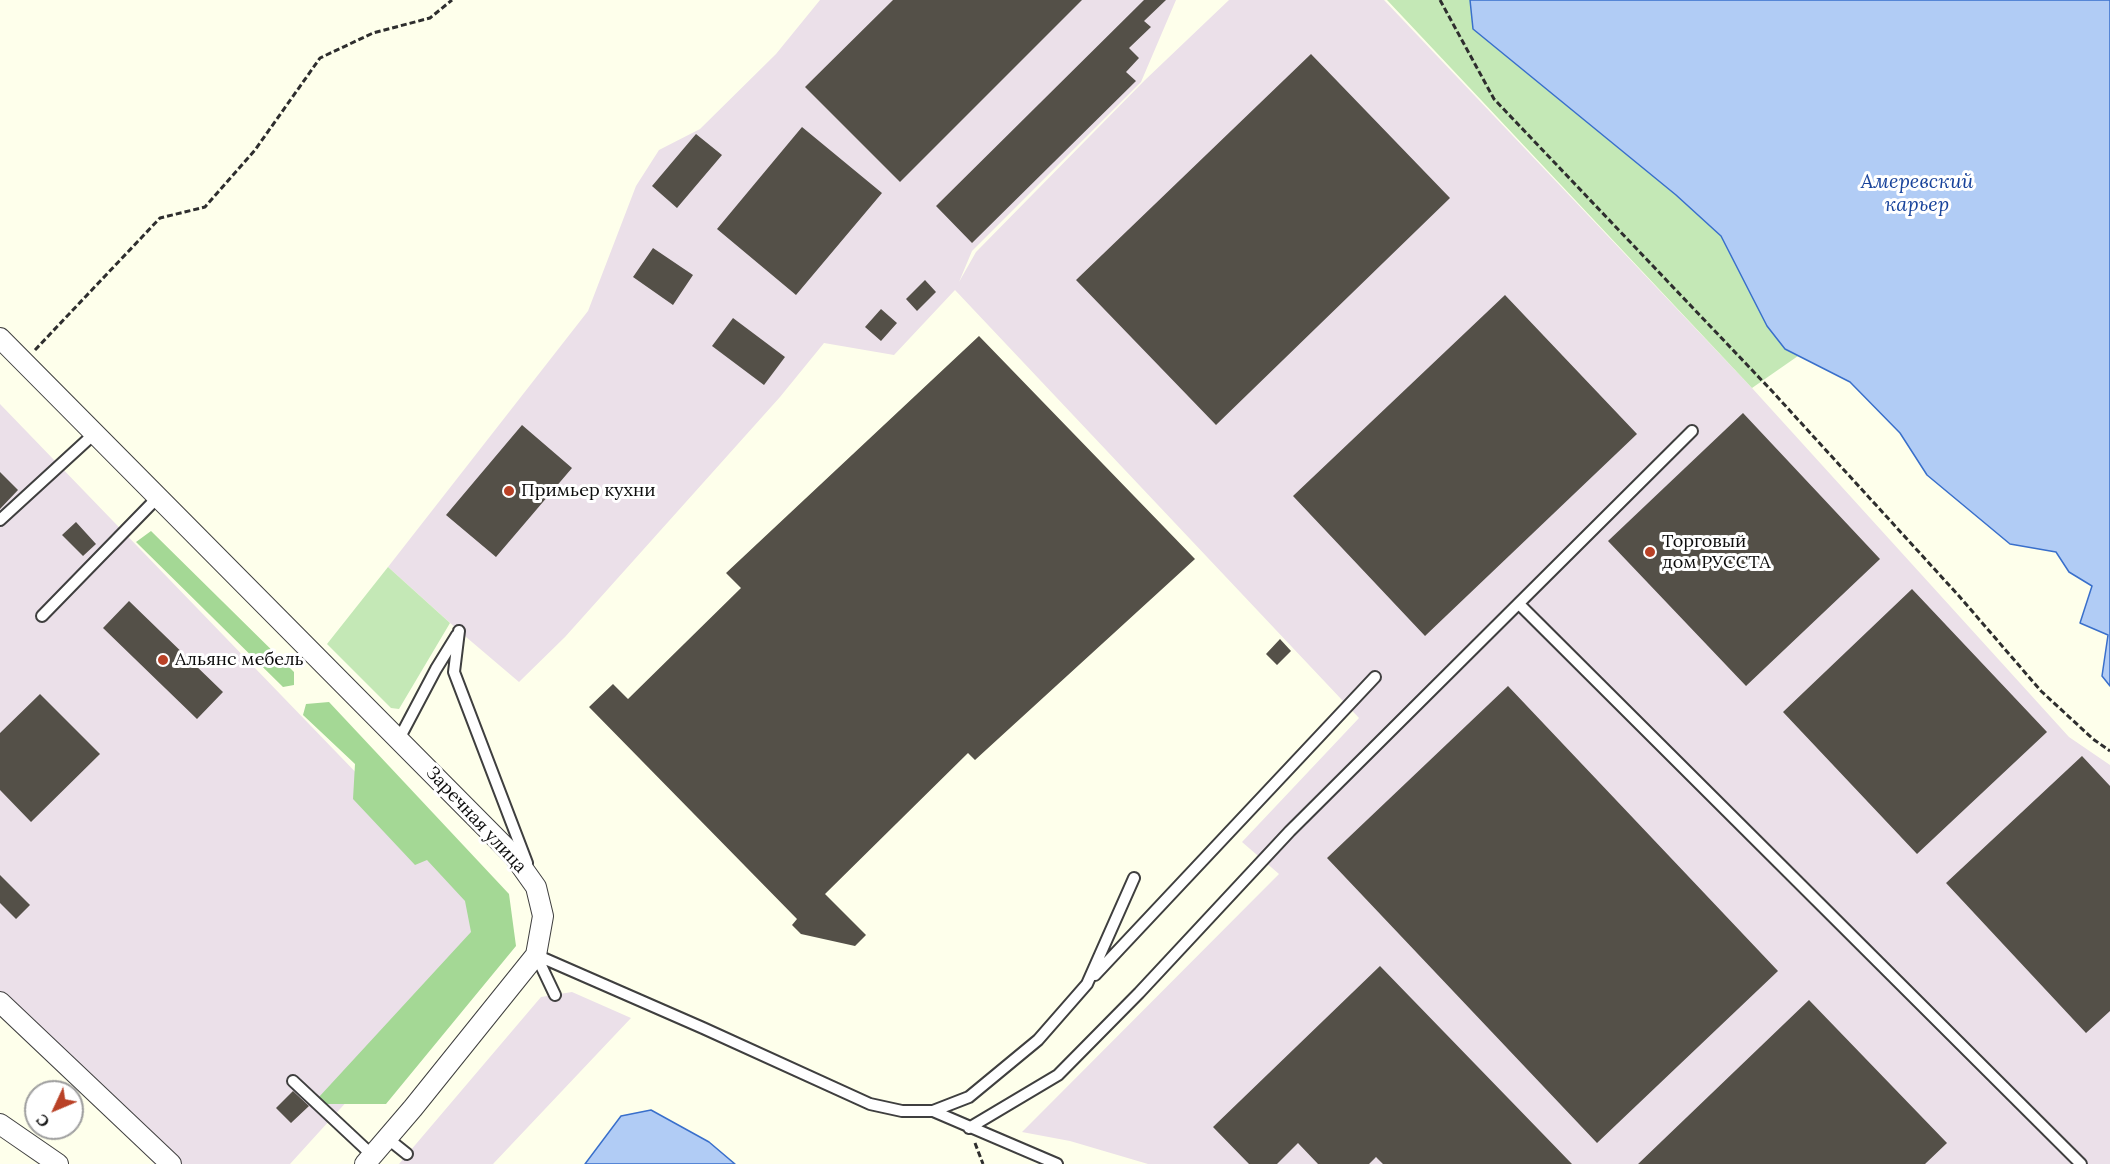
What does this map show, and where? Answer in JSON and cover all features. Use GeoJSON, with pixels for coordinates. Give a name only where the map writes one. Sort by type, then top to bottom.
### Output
{"type":"FeatureCollection","features":[{"type":"Feature","properties":{"kind":"street","name":"Заречная улица"},"geometry":{"type":"LineString","coordinates":[[0,338],[514,856],[537,887],[543,916],[536,955],[368,1160]]}},
{"type":"Feature","properties":{"kind":"street"},"geometry":{"type":"LineString","coordinates":[[0,1002],[171,1164]]}},
{"type":"Feature","properties":{"kind":"street"},"geometry":{"type":"LineString","coordinates":[[0,1124],[58,1164]]}},
{"type":"Feature","properties":{"kind":"lane"},"geometry":{"type":"LineString","coordinates":[[969,1128],[1058,1075],[1139,993],[1290,831],[1692,431]]}},
{"type":"Feature","properties":{"kind":"lane"},"geometry":{"type":"LineString","coordinates":[[0,520],[95,433]]}},
{"type":"Feature","properties":{"kind":"lane"},"geometry":{"type":"LineString","coordinates":[[42,616],[158,497]]}},
{"type":"Feature","properties":{"kind":"lane"},"geometry":{"type":"LineString","coordinates":[[1519,604],[2081,1164]]}},
{"type":"Feature","properties":{"kind":"lane"},"geometry":{"type":"LineString","coordinates":[[399,739],[436,669],[459,632],[454,672],[537,887]]}},
{"type":"Feature","properties":{"kind":"lane"},"geometry":{"type":"LineString","coordinates":[[536,955],[870,1104],[902,1111],[933,1111],[969,1097],[1038,1040],[1170,893],[1375,677]]}},
{"type":"Feature","properties":{"kind":"lane"},"geometry":{"type":"LineString","coordinates":[[1087,984],[1134,878]]}},
{"type":"Feature","properties":{"kind":"lane"},"geometry":{"type":"LineString","coordinates":[[536,955],[555,995]]}},
{"type":"Feature","properties":{"kind":"lane"},"geometry":{"type":"LineString","coordinates":[[293,1081],[368,1160]]}},
{"type":"Feature","properties":{"kind":"lane"},"geometry":{"type":"LineString","coordinates":[[933,1111],[1058,1164]]}},
{"type":"Feature","properties":{"kind":"lane"},"geometry":{"type":"LineString","coordinates":[[387,1138],[407,1154]]}},
{"type":"Feature","properties":{"kind":"path"},"geometry":{"type":"LineString","coordinates":[[24,362],[160,218],[205,207],[255,150],[320,58],[373,33],[430,18],[452,0]]}},
{"type":"Feature","properties":{"kind":"path"},"geometry":{"type":"LineString","coordinates":[[1440,0],[1494,99],[1779,399],[1959,596],[2041,691],[2092,739],[2110,751]]}},
{"type":"Feature","properties":{"kind":"shaded area"},"geometry":{"type":"Polygon","coordinates":[[[820,0],[1176,0],[1141,82],[972,251],[959,282],[976,252],[1145,80],[1229,0],[1384,0],[1752,388],[2069,737],[2110,765],[2110,1164],[1148,1164],[1070,1141],[1022,1132],[1279,874],[1242,842],[1359,718],[955,290],[894,355],[824,343],[780,397],[565,637],[519,682],[388,567],[588,311],[636,186],[659,150],[700,129],[776,54],[820,0]]]}},
{"type":"Feature","properties":{"kind":"shaded area"},"geometry":{"type":"Polygon","coordinates":[[[0,404],[479,900],[489,945],[290,1164],[155,1164],[84,1095],[84,1080],[68,1080],[0,1014],[0,404]]]}},
{"type":"Feature","properties":{"kind":"shaded area"},"geometry":{"type":"Polygon","coordinates":[[[572,992],[631,1018],[493,1164],[399,1164],[541,997],[572,992]]]}},
{"type":"Feature","properties":{"kind":"green space"},"geometry":{"type":"Polygon","coordinates":[[[1387,0],[1470,0],[1473,29],[1676,195],[1721,236],[1767,326],[1785,349],[1798,356],[1752,388],[1387,0]]]}},
{"type":"Feature","properties":{"kind":"green space"},"geometry":{"type":"Polygon","coordinates":[[[151,531],[294,672],[294,685],[283,687],[136,542],[151,531]]]}},
{"type":"Feature","properties":{"kind":"green space"},"geometry":{"type":"Polygon","coordinates":[[[388,567],[450,623],[399,709],[391,708],[327,644],[388,567]]]}},
{"type":"Feature","properties":{"kind":"green space"},"geometry":{"type":"Polygon","coordinates":[[[329,702],[509,894],[516,946],[386,1104],[326,1104],[319,1097],[471,932],[465,901],[427,860],[415,865],[353,799],[355,764],[303,715],[306,704],[329,702]]]}},
{"type":"Feature","properties":{"kind":"water","name":"Амеревский карьер"},"geometry":{"type":"Polygon","coordinates":[[[1470,0],[2110,0],[2110,686],[2102,676],[2108,635],[2080,623],[2092,586],[2069,572],[2056,552],[2010,544],[1927,475],[1900,433],[1850,382],[1785,349],[1767,326],[1721,236],[1676,195],[1473,29],[1470,0]]]}},
{"type":"Feature","properties":{"kind":"water"},"geometry":{"type":"Polygon","coordinates":[[[651,1110],[709,1142],[735,1164],[585,1164],[621,1116],[651,1110]]]}},
{"type":"Feature","properties":{"kind":"building"},"geometry":{"type":"Polygon","coordinates":[[[893,0],[1082,0],[900,182],[805,87],[893,0]]]}},
{"type":"Feature","properties":{"kind":"building"},"geometry":{"type":"Polygon","coordinates":[[[1144,0],[1166,0],[1144,21],[1151,27],[1129,48],[1139,58],[1126,72],[1136,81],[972,243],[936,206],[1144,0]]]}},
{"type":"Feature","properties":{"kind":"building"},"geometry":{"type":"Polygon","coordinates":[[[1311,54],[1450,198],[1216,425],[1076,280],[1311,54]]]}},
{"type":"Feature","properties":{"kind":"building"},"geometry":{"type":"Polygon","coordinates":[[[802,127],[882,193],[796,295],[717,229],[802,127]]]}},
{"type":"Feature","properties":{"kind":"building"},"geometry":{"type":"Polygon","coordinates":[[[696,134],[722,155],[677,208],[652,186],[696,134]]]}},
{"type":"Feature","properties":{"kind":"building"},"geometry":{"type":"Polygon","coordinates":[[[653,248],[693,275],[673,305],[633,277],[653,248]]]}},
{"type":"Feature","properties":{"kind":"building"},"geometry":{"type":"Polygon","coordinates":[[[925,280],[936,292],[917,311],[906,299],[925,280]]]}},
{"type":"Feature","properties":{"kind":"building"},"geometry":{"type":"Polygon","coordinates":[[[1505,295],[1637,434],[1425,636],[1293,496],[1505,295]]]}},
{"type":"Feature","properties":{"kind":"building"},"geometry":{"type":"Polygon","coordinates":[[[881,309],[897,323],[881,341],[865,327],[881,309]]]}},
{"type":"Feature","properties":{"kind":"building"},"geometry":{"type":"Polygon","coordinates":[[[733,318],[785,357],[764,385],[712,346],[733,318]]]}},
{"type":"Feature","properties":{"kind":"building"},"geometry":{"type":"Polygon","coordinates":[[[979,336],[1195,559],[975,760],[968,753],[825,894],[866,935],[855,946],[801,934],[792,925],[797,919],[589,707],[613,684],[628,699],[741,588],[726,573],[979,336]]]}},
{"type":"Feature","properties":{"kind":"building"},"geometry":{"type":"Polygon","coordinates":[[[1743,413],[1880,559],[1746,686],[1608,541],[1743,413]]]}},
{"type":"Feature","properties":{"kind":"building","name":"Примьер кухни"},"geometry":{"type":"Polygon","coordinates":[[[522,425],[572,468],[496,557],[446,515],[522,425]]]}},
{"type":"Feature","properties":{"kind":"building"},"geometry":{"type":"Polygon","coordinates":[[[0,472],[18,490],[0,509],[0,472]]]}},
{"type":"Feature","properties":{"kind":"building"},"geometry":{"type":"Polygon","coordinates":[[[76,522],[96,544],[83,556],[62,535],[76,522]]]}},
{"type":"Feature","properties":{"kind":"building"},"geometry":{"type":"Polygon","coordinates":[[[1912,589],[2047,732],[1917,854],[1783,712],[1912,589]]]}},
{"type":"Feature","properties":{"kind":"building","name":"Альянс мебель"},"geometry":{"type":"Polygon","coordinates":[[[129,601],[223,692],[197,719],[103,628],[129,601]]]}},
{"type":"Feature","properties":{"kind":"building"},"geometry":{"type":"Polygon","coordinates":[[[1280,639],[1291,651],[1277,665],[1266,654],[1280,639]]]}},
{"type":"Feature","properties":{"kind":"building"},"geometry":{"type":"Polygon","coordinates":[[[1508,686],[1778,971],[1597,1143],[1327,858],[1508,686]]]}},
{"type":"Feature","properties":{"kind":"building"},"geometry":{"type":"Polygon","coordinates":[[[40,694],[100,754],[31,822],[0,790],[0,733],[40,694]]]}},
{"type":"Feature","properties":{"kind":"building"},"geometry":{"type":"Polygon","coordinates":[[[2082,756],[2110,786],[2110,1011],[2086,1033],[1946,883],[2082,756]]]}},
{"type":"Feature","properties":{"kind":"building"},"geometry":{"type":"Polygon","coordinates":[[[0,875],[30,905],[16,919],[0,903],[0,875]]]}},
{"type":"Feature","properties":{"kind":"building"},"geometry":{"type":"Polygon","coordinates":[[[1380,966],[1572,1164],[1383,1164],[1376,1157],[1369,1164],[1318,1164],[1298,1143],[1277,1164],[1249,1164],[1213,1127],[1380,966]]]}},
{"type":"Feature","properties":{"kind":"building"},"geometry":{"type":"Polygon","coordinates":[[[1809,1000],[1947,1143],[1925,1164],[1638,1164],[1809,1000]]]}},
{"type":"Feature","properties":{"kind":"building"},"geometry":{"type":"Polygon","coordinates":[[[293,1091],[309,1106],[291,1123],[276,1108],[293,1091]]]}},
{"type":"Feature","properties":{"kind":"place","name":"Примьер кухни"},"geometry":{"type":"Point","coordinates":[509,491]}},
{"type":"Feature","properties":{"kind":"place","name":"Торговый дом РУССТА"},"geometry":{"type":"Point","coordinates":[1650,552]}},
{"type":"Feature","properties":{"kind":"place","name":"Альянс мебель"},"geometry":{"type":"Point","coordinates":[163,660]}}]}
